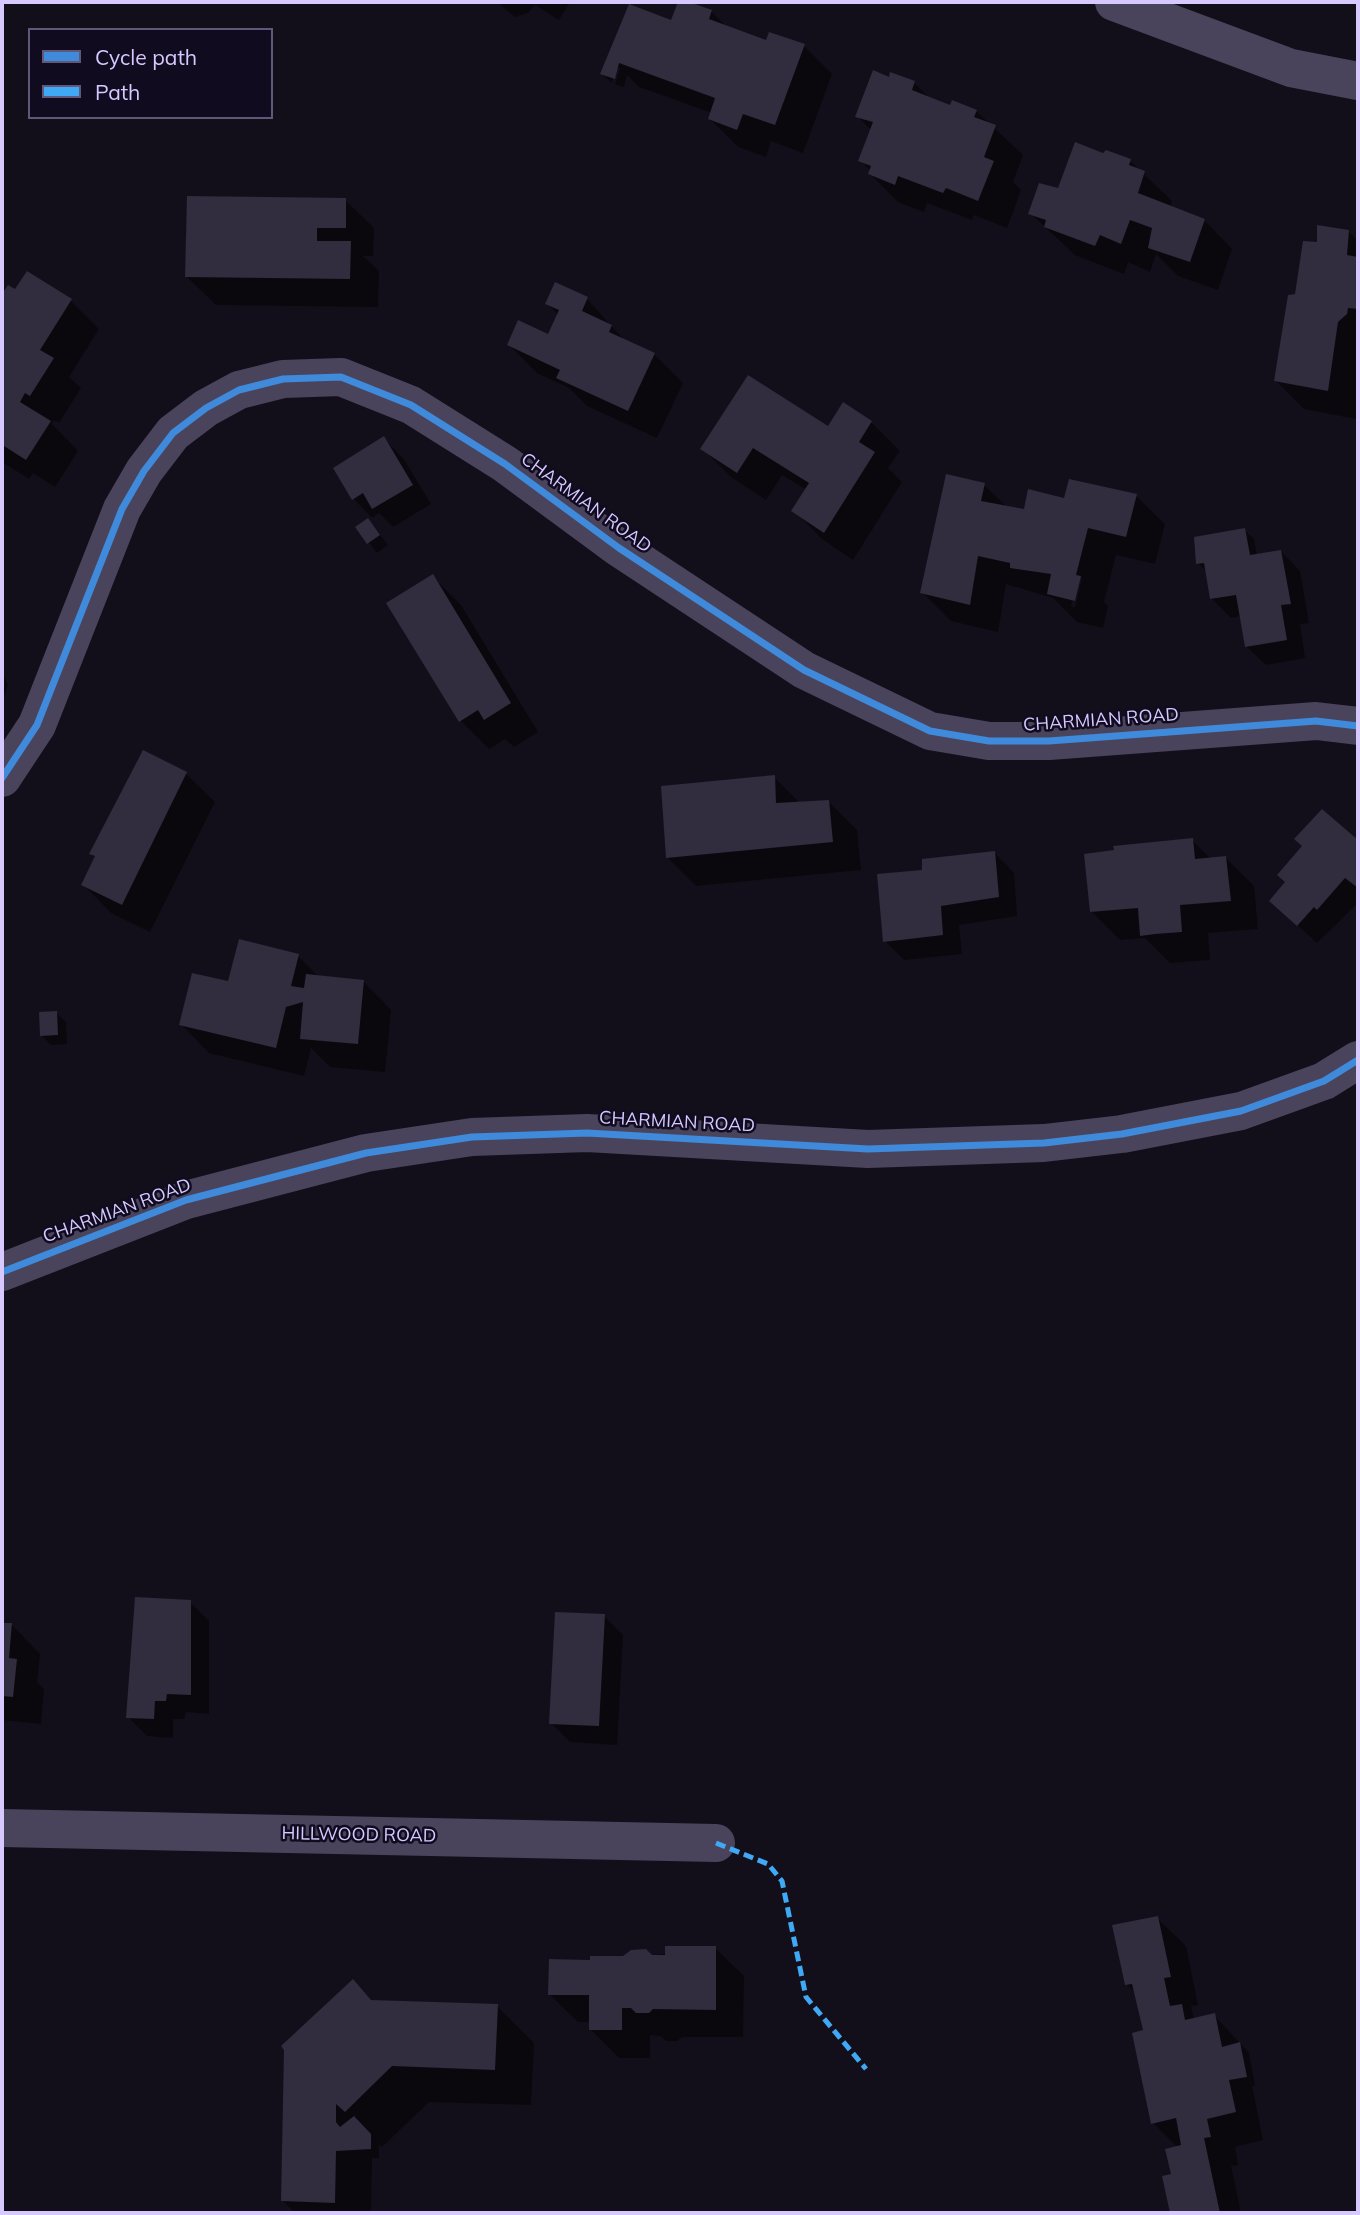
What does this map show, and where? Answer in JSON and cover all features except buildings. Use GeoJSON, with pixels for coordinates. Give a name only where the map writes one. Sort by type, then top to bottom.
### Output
{"type":"FeatureCollection","features":[{"type":"Feature","properties":{"kind":"street"},"geometry":{"type":"LineString","coordinates":[[1114,2],[1292,68],[1358,81]]}},
{"type":"Feature","properties":{"kind":"street","name":"CHARMIAN ROAD"},"geometry":{"type":"LineString","coordinates":[[2,778],[37,725],[122,509],[144,471],[173,433],[206,408],[239,390],[283,379],[341,377],[411,405],[505,464],[619,548],[804,670],[930,732],[989,741],[1049,741],[1316,722],[1358,726]]}},
{"type":"Feature","properties":{"kind":"street","name":"CHARMIAN ROAD"},"geometry":{"type":"LineString","coordinates":[[2,1272],[186,1200],[366,1153],[472,1137],[587,1133],[868,1149],[1044,1143],[1122,1134],[1241,1111],[1324,1081],[1358,1060]]}},
{"type":"Feature","properties":{"kind":"street","name":"HILLWOOD ROAD"},"geometry":{"type":"LineString","coordinates":[[2,1828],[716,1843]]}},
{"type":"Feature","properties":{"kind":"marked path"},"geometry":{"type":"LineString","coordinates":[[716,1843],[768,1864],[782,1881],[806,1997],[866,2069]]}},
{"type":"Feature","properties":{"kind":"cycle path"},"geometry":{"type":"LineString","coordinates":[[2,778],[37,725],[122,509],[144,471],[173,433],[206,408],[239,390],[283,379],[341,377],[411,405],[505,464],[619,548],[804,670],[930,731],[989,741],[1049,741],[1316,721],[1358,726]]}},
{"type":"Feature","properties":{"kind":"cycle path"},"geometry":{"type":"LineString","coordinates":[[2,1272],[186,1200],[366,1153],[472,1137],[587,1133],[868,1149],[1044,1143],[1122,1134],[1241,1111],[1324,1081],[1358,1060]]}}]}
